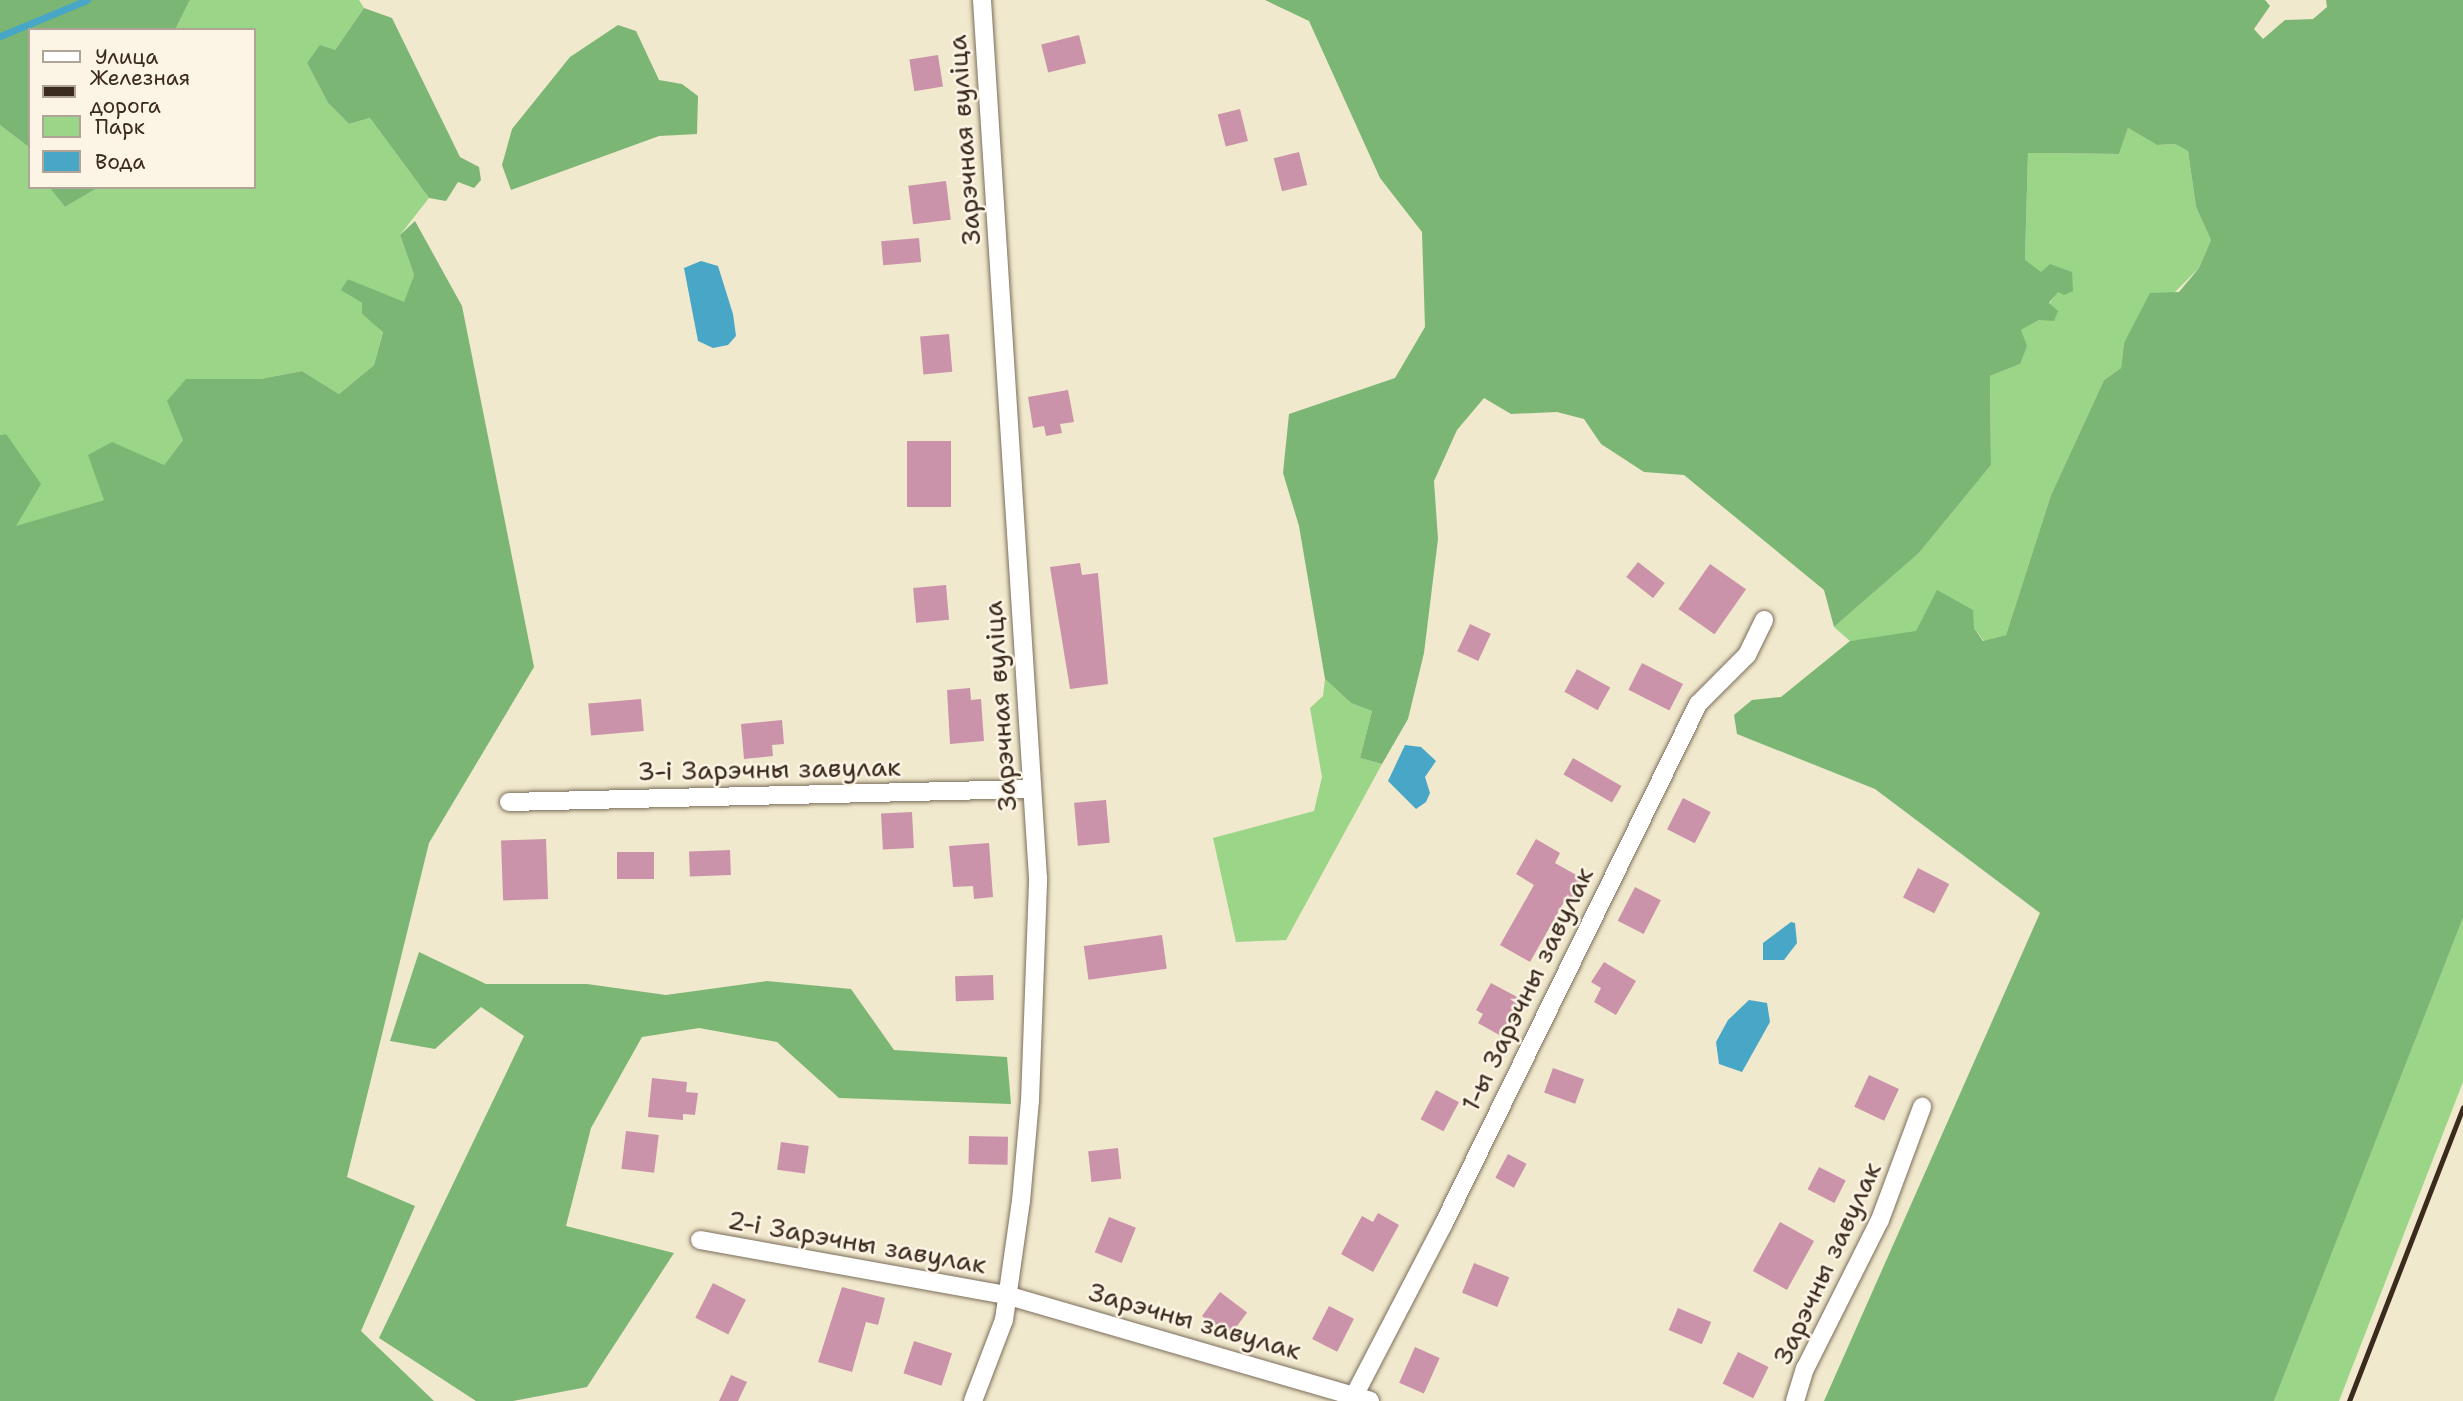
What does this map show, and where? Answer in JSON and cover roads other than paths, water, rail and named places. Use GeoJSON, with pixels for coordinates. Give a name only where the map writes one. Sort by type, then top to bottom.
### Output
{"type":"FeatureCollection","features":[{"type":"Feature","properties":{"kind":"street","name":"Зарэчная вуліца"},"geometry":{"type":"LineString","coordinates":[[973,1401],[997,1345],[1006,1295],[1031,1087],[1038,878],[982,0]]}},
{"type":"Feature","properties":{"kind":"street","name":"1-ы Зарэчны завулак"},"geometry":{"type":"LineString","coordinates":[[1362,1397],[1443,1225],[1698,704],[1746,654],[1765,620]]}},
{"type":"Feature","properties":{"kind":"street","name":"3-і Зарэчны завулак"},"geometry":{"type":"LineString","coordinates":[[509,802],[1031,789]]}},
{"type":"Feature","properties":{"kind":"street","name":"Зарэчны завулак"},"geometry":{"type":"LineString","coordinates":[[1794,1401],[1847,1280],[1880,1220],[1922,1107]]}},
{"type":"Feature","properties":{"kind":"street","name":"2-і Зарэчны завулак"},"geometry":{"type":"LineString","coordinates":[[700,1240],[1006,1295]]}},
{"type":"Feature","properties":{"kind":"street","name":"Зарэчны завулак"},"geometry":{"type":"LineString","coordinates":[[1006,1295],[1362,1397]]}},
{"type":"Feature","properties":{"kind":"water"},"geometry":{"type":"Polygon","coordinates":[[[701,261],[718,266],[733,314],[736,336],[728,345],[713,348],[698,341],[684,268],[701,261]]]}},
{"type":"Feature","properties":{"kind":"water"},"geometry":{"type":"Polygon","coordinates":[[[1405,745],[1421,747],[1436,761],[1425,777],[1430,793],[1426,802],[1416,809],[1388,781],[1405,745]]]}},
{"type":"Feature","properties":{"kind":"water"},"geometry":{"type":"Polygon","coordinates":[[[1791,922],[1795,923],[1797,943],[1784,960],[1763,960],[1763,943],[1791,922]]]}},
{"type":"Feature","properties":{"kind":"water"},"geometry":{"type":"Polygon","coordinates":[[[1749,1000],[1767,1003],[1770,1022],[1742,1072],[1719,1064],[1716,1042],[1728,1020],[1749,1000]]]}},
{"type":"Feature","properties":{"kind":"waterway"},"geometry":{"type":"LineString","coordinates":[[0,36],[87,0]]}},
{"type":"Feature","properties":{"kind":"railway"},"geometry":{"type":"LineString","coordinates":[[2349,1401],[2463,1107]]}}]}
